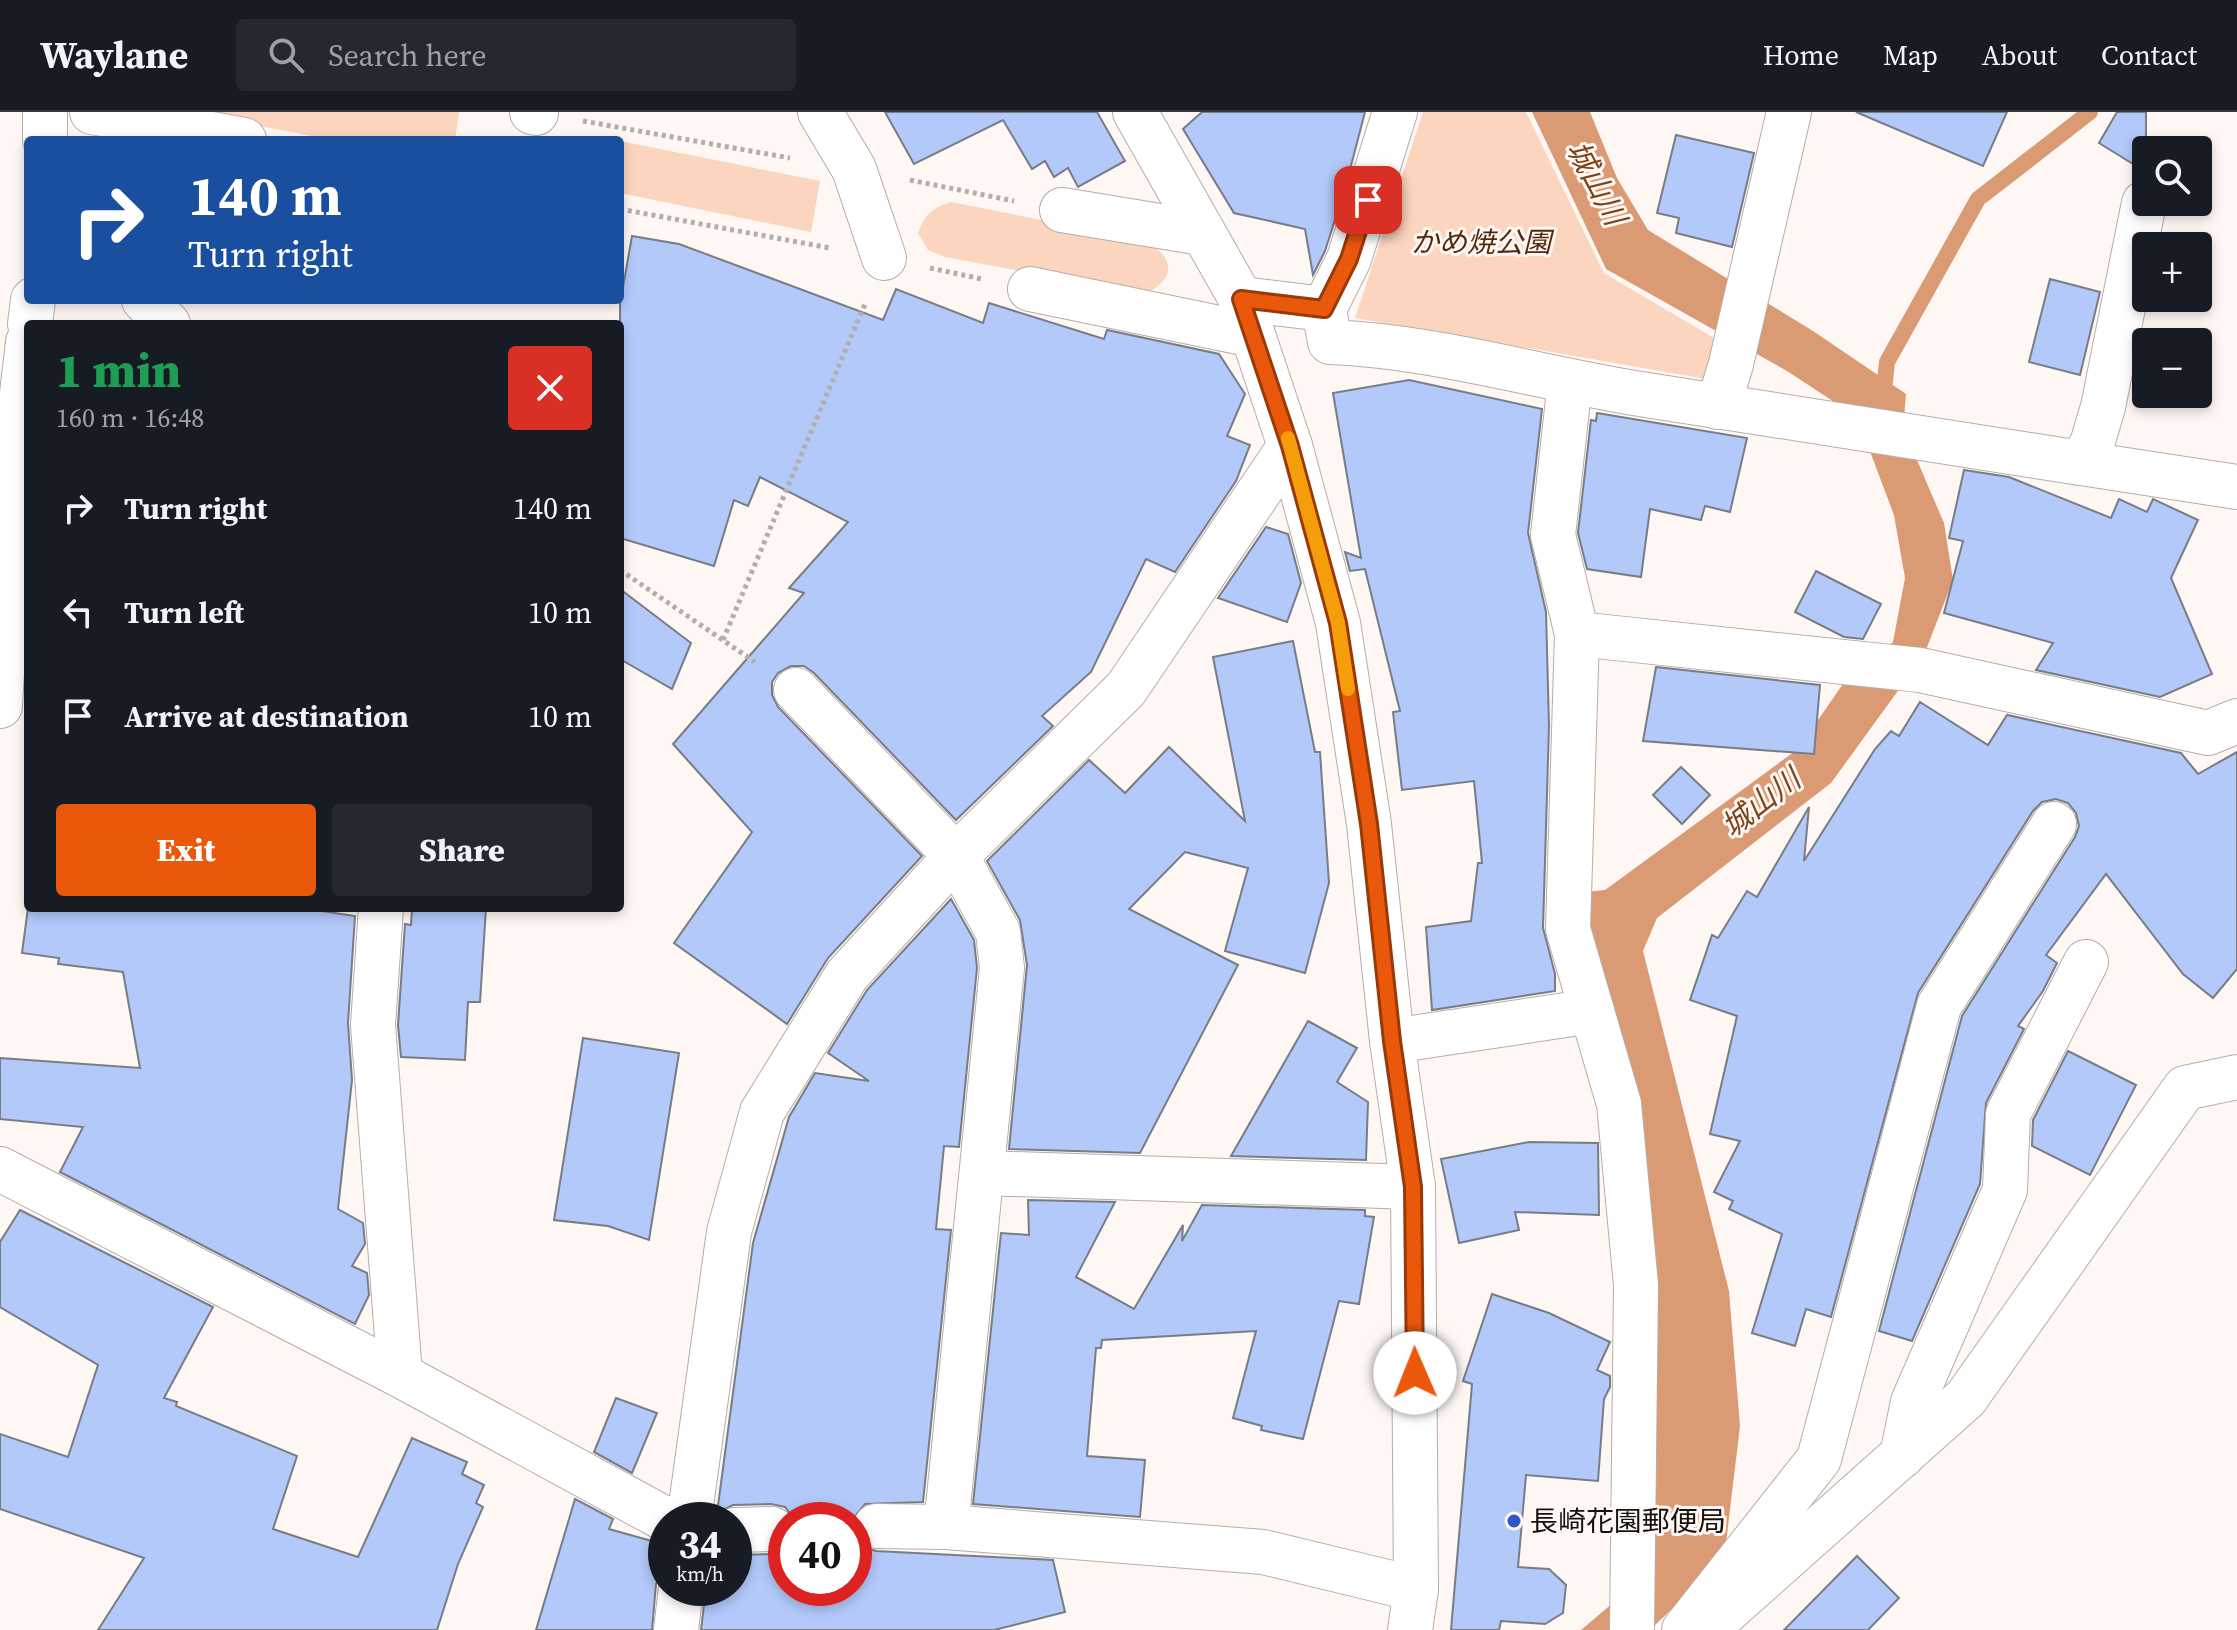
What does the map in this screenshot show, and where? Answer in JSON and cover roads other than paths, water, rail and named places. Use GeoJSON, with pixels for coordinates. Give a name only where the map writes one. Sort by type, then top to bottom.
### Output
{"type":"FeatureCollection","features":[{"type":"Feature","properties":{"kind":"street"},"geometry":{"type":"LineString","coordinates":[[45,112],[45,136]]}},
{"type":"Feature","properties":{"kind":"street"},"geometry":{"type":"LineString","coordinates":[[92,112],[222,136]]}},
{"type":"Feature","properties":{"kind":"street"},"geometry":{"type":"LineString","coordinates":[[820,112],[854,169],[884,258]]}},
{"type":"Feature","properties":{"kind":"street"},"geometry":{"type":"LineString","coordinates":[[876,1526],[946,1527],[1263,1552],[1413,1610],[1413,1187],[1392,1041],[1369,824],[1338,623],[1290,446],[1247,317],[1135,112]]}},
{"type":"Feature","properties":{"kind":"street"},"geometry":{"type":"LineString","coordinates":[[1395,112],[1349,259],[1324,309],[1330,342],[1370,344],[1848,429],[2237,487]]}},
{"type":"Feature","properties":{"kind":"street"},"geometry":{"type":"LineString","coordinates":[[1718,407],[1731,364],[1789,112]]}},
{"type":"Feature","properties":{"kind":"street"},"geometry":{"type":"LineString","coordinates":[[1062,210],[1202,233]]}},
{"type":"Feature","properties":{"kind":"street"},"geometry":{"type":"LineString","coordinates":[[2080,463],[2092,444],[2103,407],[2141,216]]}},
{"type":"Feature","properties":{"kind":"street"},"geometry":{"type":"LineString","coordinates":[[1030,289],[1247,317],[1324,309]]}},
{"type":"Feature","properties":{"kind":"street"},"geometry":{"type":"LineString","coordinates":[[148,304],[164,320]]}},
{"type":"Feature","properties":{"kind":"street"},"geometry":{"type":"LineString","coordinates":[[0,706],[14,453],[24,374]]}},
{"type":"Feature","properties":{"kind":"street"},"geometry":{"type":"LineString","coordinates":[[1570,382],[1553,535],[1577,634],[1568,929],[1619,1104],[1636,1285],[1630,1574],[1632,1630]]}},
{"type":"Feature","properties":{"kind":"street"},"geometry":{"type":"LineString","coordinates":[[692,1502],[729,1232],[762,1112],[847,975],[956,856],[1126,689],[1290,446]]}},
{"type":"Feature","properties":{"kind":"street"},"geometry":{"type":"LineString","coordinates":[[1577,634],[1850,660],[1920,670],[2208,733],[2237,721]]}},
{"type":"Feature","properties":{"kind":"street"},"geometry":{"type":"LineString","coordinates":[[796,690],[956,856],[998,932],[1002,968],[946,1527]]}},
{"type":"Feature","properties":{"kind":"street"},"geometry":{"type":"LineString","coordinates":[[1684,1630],[1819,1459],[1939,1006],[2054,824]]}},
{"type":"Feature","properties":{"kind":"street"},"geometry":{"type":"LineString","coordinates":[[381,912],[373,1025],[400,1375]]}},
{"type":"Feature","properties":{"kind":"street"},"geometry":{"type":"LineString","coordinates":[[1902,1456],[1913,1402],[2005,1190],[2008,1114],[2086,962]]}},
{"type":"Feature","properties":{"kind":"street"},"geometry":{"type":"LineString","coordinates":[[1392,1041],[1592,1011]]}},
{"type":"Feature","properties":{"kind":"street"},"geometry":{"type":"LineString","coordinates":[[1705,1630],[1966,1398],[2185,1088],[2237,1077]]}},
{"type":"Feature","properties":{"kind":"street"},"geometry":{"type":"LineString","coordinates":[[0,1169],[400,1375],[648,1510]]}},
{"type":"Feature","properties":{"kind":"street"},"geometry":{"type":"LineString","coordinates":[[982,1173],[1413,1187]]}},
{"type":"Feature","properties":{"kind":"street"},"geometry":{"type":"LineString","coordinates":[[676,1630],[679,1606]]}},
{"type":"Feature","properties":{"kind":"water","name":"城山川"},"geometry":{"type":"Polygon","coordinates":[[[1532,112],[1590,112],[1617,178],[1648,230],[1813,331],[1906,394],[1904,418],[1914,453],[1944,523],[1953,580],[1924,655],[1831,783],[1657,918],[1643,951],[1729,1291],[1740,1426],[1726,1543],[1684,1597],[1650,1630],[1581,1630],[1647,1574],[1584,944],[1585,892],[1605,890],[1798,749],[1845,681],[1893,642],[1905,578],[1894,515],[1871,454],[1848,411],[1787,371],[1606,269],[1532,112]]]}},
{"type":"Feature","properties":{"kind":"waterway"},"geometry":{"type":"LineString","coordinates":[[1883,400],[1887,362],[1978,199],[2090,112]]}},
{"type":"Feature","properties":{"kind":"place","name":"長崎花園郵便局"},"geometry":{"type":"Point","coordinates":[1514,1521]}},
{"type":"Feature","properties":{"kind":"park label","name":"かめ焼公園"},"geometry":{"type":"Point","coordinates":[1481,242]}}]}
